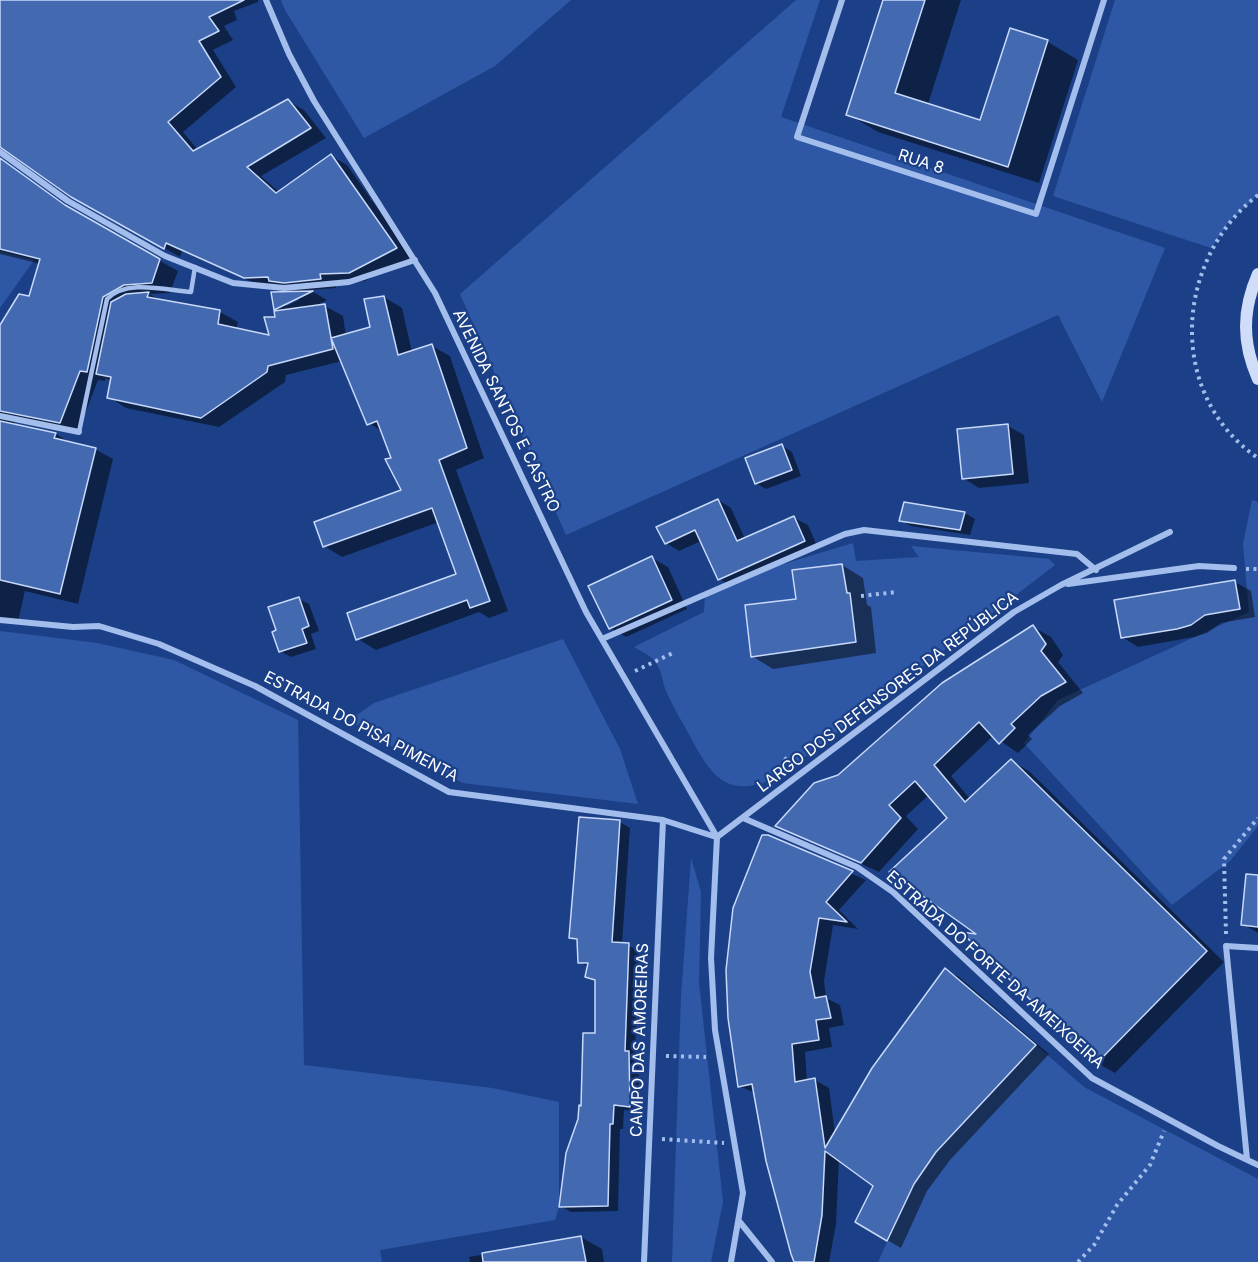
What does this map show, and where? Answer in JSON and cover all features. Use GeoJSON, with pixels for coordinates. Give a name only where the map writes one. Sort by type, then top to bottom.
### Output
{"type":"FeatureCollection","features":[{"type":"Feature","properties":{"kind":"main road"},"geometry":{"type":"LineString","coordinates":[[1258,274],[1247,302],[1245,334],[1247,349],[1258,379]]}},
{"type":"Feature","properties":{"kind":"street","name":"AVENIDA SANTOS E CASTRO"},"geometry":{"type":"LineString","coordinates":[[266,0],[289,54],[314,101],[415,260],[440,304],[586,612],[717,837]]}},
{"type":"Feature","properties":{"kind":"street","name":"RUA 8"},"geometry":{"type":"LineString","coordinates":[[842,0],[797,137],[1036,213],[1104,0]]}},
{"type":"Feature","properties":{"kind":"street"},"geometry":{"type":"LineString","coordinates":[[0,152],[68,201],[165,256],[233,283],[284,288],[349,282],[415,260]]}},
{"type":"Feature","properties":{"kind":"street"},"geometry":{"type":"LineString","coordinates":[[0,416],[79,432]]}},
{"type":"Feature","properties":{"kind":"street"},"geometry":{"type":"LineString","coordinates":[[602,639],[844,534],[864,530],[1077,554],[1096,570]]}},
{"type":"Feature","properties":{"kind":"street","name":"LARGO DOS DEFENSORES DA REPÚBLICA"},"geometry":{"type":"LineString","coordinates":[[717,837],[1014,612],[1061,585],[1096,570],[1170,532]]}},
{"type":"Feature","properties":{"kind":"street"},"geometry":{"type":"LineString","coordinates":[[1061,585],[1198,566],[1233,568]]}},
{"type":"Feature","properties":{"kind":"street","name":"ESTRADA DO PISA PIMENTA"},"geometry":{"type":"LineString","coordinates":[[0,620],[73,627],[99,626],[159,644],[255,686],[449,792],[663,820],[717,837]]}},
{"type":"Feature","properties":{"kind":"street","name":"ESTRADA DO FORTE DA AMEIXOEIRA"},"geometry":{"type":"LineString","coordinates":[[743,818],[857,867],[893,892],[1092,1078],[1169,1120],[1258,1164]]}},
{"type":"Feature","properties":{"kind":"street","name":"CAMPO DAS AMOREIRAS"},"geometry":{"type":"LineString","coordinates":[[644,1262],[663,820]]}},
{"type":"Feature","properties":{"kind":"street"},"geometry":{"type":"LineString","coordinates":[[717,837],[711,958],[715,1030],[743,1193],[731,1262]]}},
{"type":"Feature","properties":{"kind":"street"},"geometry":{"type":"LineString","coordinates":[[1247,1159],[1226,946],[1258,948]]}},
{"type":"Feature","properties":{"kind":"street"},"geometry":{"type":"LineString","coordinates":[[739,1221],[772,1262]]}},
{"type":"Feature","properties":{"kind":"lane"},"geometry":{"type":"LineString","coordinates":[[79,432],[107,299],[115,291],[127,288],[191,292],[195,266]]}},
{"type":"Feature","properties":{"kind":"path"},"geometry":{"type":"LineString","coordinates":[[1258,195],[1229,222],[1207,257],[1194,298],[1191,331],[1194,355],[1208,399],[1235,438],[1258,458]]}},
{"type":"Feature","properties":{"kind":"path"},"geometry":{"type":"LineString","coordinates":[[861,596],[897,592]]}},
{"type":"Feature","properties":{"kind":"path"},"geometry":{"type":"LineString","coordinates":[[624,676],[675,652]]}},
{"type":"Feature","properties":{"kind":"path"},"geometry":{"type":"LineString","coordinates":[[784,758],[790,762]]}},
{"type":"Feature","properties":{"kind":"path"},"geometry":{"type":"LineString","coordinates":[[1226,946],[1224,859],[1258,818]]}},
{"type":"Feature","properties":{"kind":"path"},"geometry":{"type":"LineString","coordinates":[[653,1056],[719,1055]]}},
{"type":"Feature","properties":{"kind":"path"},"geometry":{"type":"LineString","coordinates":[[1078,1262],[1094,1245],[1117,1205],[1150,1165],[1169,1120]]}},
{"type":"Feature","properties":{"kind":"path"},"geometry":{"type":"LineString","coordinates":[[650,1138],[734,1142]]}},
{"type":"Feature","properties":{"kind":"shaded area"},"geometry":{"type":"Polygon","coordinates":[[[281,0],[571,0],[495,66],[364,138],[281,0]]]}},
{"type":"Feature","properties":{"kind":"shaded area"},"geometry":{"type":"Polygon","coordinates":[[[796,0],[820,0],[781,117],[1165,248],[1102,402],[1058,315],[566,535],[460,294],[796,0]]]}},
{"type":"Feature","properties":{"kind":"shaded area"},"geometry":{"type":"Polygon","coordinates":[[[1115,0],[1258,0],[1258,195],[1229,222],[1211,248],[1053,196],[1115,0]]]}},
{"type":"Feature","properties":{"kind":"shaded area"},"geometry":{"type":"Polygon","coordinates":[[[0,251],[34,260],[0,308],[0,251]]]}},
{"type":"Feature","properties":{"kind":"shaded area"},"geometry":{"type":"Polygon","coordinates":[[[1252,500],[1258,502],[1258,826],[1230,861],[1172,905],[1024,743],[1058,700],[1249,612],[1243,544],[1252,500]]]}},
{"type":"Feature","properties":{"kind":"shaded area"},"geometry":{"type":"Polygon","coordinates":[[[853,543],[856,561],[919,557],[911,546],[1049,559],[1055,565],[780,776],[749,786],[736,786],[726,782],[716,775],[699,753],[665,689],[660,670],[654,660],[634,647],[704,612],[705,596],[764,570],[853,543]]]}},
{"type":"Feature","properties":{"kind":"shaded area"},"geometry":{"type":"Polygon","coordinates":[[[0,631],[97,643],[174,660],[298,720],[304,1065],[492,1088],[559,1102],[559,1207],[555,1220],[380,1250],[382,1262],[0,1262],[0,631]]]}},
{"type":"Feature","properties":{"kind":"shaded area"},"geometry":{"type":"Polygon","coordinates":[[[563,639],[620,749],[638,804],[463,783],[373,737],[350,720],[374,703],[563,639]]]}},
{"type":"Feature","properties":{"kind":"shaded area"},"geometry":{"type":"Polygon","coordinates":[[[691,858],[701,892],[699,983],[723,1202],[711,1262],[672,1262],[681,997],[691,858]]]}},
{"type":"Feature","properties":{"kind":"shaded area"},"geometry":{"type":"Polygon","coordinates":[[[1036,1045],[1084,1087],[1258,1179],[1258,1262],[878,1262],[914,1184],[936,1152],[1036,1045]]]}},
{"type":"Feature","properties":{"kind":"building"},"geometry":{"type":"Polygon","coordinates":[[[0,0],[244,0],[209,17],[219,31],[199,41],[221,77],[168,122],[193,151],[288,99],[311,128],[247,167],[276,193],[331,154],[397,248],[349,273],[320,274],[321,279],[284,283],[269,281],[268,277],[244,278],[166,243],[164,249],[71,197],[0,147],[0,0]]]}},
{"type":"Feature","properties":{"kind":"building"},"geometry":{"type":"Polygon","coordinates":[[[883,0],[925,0],[895,93],[980,120],[1010,28],[1048,40],[1008,167],[846,115],[883,0]]]}},
{"type":"Feature","properties":{"kind":"building"},"geometry":{"type":"Polygon","coordinates":[[[0,158],[65,205],[160,259],[152,283],[124,285],[103,297],[87,372],[80,371],[60,423],[0,411],[0,325],[19,294],[29,296],[40,259],[0,249],[0,158]]]}},
{"type":"Feature","properties":{"kind":"building"},"geometry":{"type":"Polygon","coordinates":[[[313,291],[274,310],[271,292],[313,291]]]}},
{"type":"Feature","properties":{"kind":"building"},"geometry":{"type":"Polygon","coordinates":[[[149,292],[147,297],[220,310],[218,324],[269,335],[264,317],[275,317],[274,311],[325,304],[333,349],[268,366],[267,372],[201,418],[107,398],[111,377],[96,374],[111,302],[126,294],[149,292]]]}},
{"type":"Feature","properties":{"kind":"building"},"geometry":{"type":"Polygon","coordinates":[[[384,296],[398,355],[432,344],[467,448],[439,460],[490,601],[470,608],[467,600],[356,640],[347,613],[456,574],[432,508],[323,547],[314,522],[401,490],[385,459],[391,458],[377,421],[367,425],[331,338],[370,327],[364,299],[384,296]]]}},
{"type":"Feature","properties":{"kind":"building"},"geometry":{"type":"Polygon","coordinates":[[[0,421],[56,433],[54,438],[96,448],[60,594],[0,580],[0,421]]]}},
{"type":"Feature","properties":{"kind":"building"},"geometry":{"type":"Polygon","coordinates":[[[1008,424],[1013,474],[962,479],[957,429],[1008,424]]]}},
{"type":"Feature","properties":{"kind":"building"},"geometry":{"type":"Polygon","coordinates":[[[782,444],[792,470],[755,484],[745,458],[782,444]]]}},
{"type":"Feature","properties":{"kind":"building"},"geometry":{"type":"Polygon","coordinates":[[[718,499],[737,541],[794,516],[805,541],[718,580],[695,530],[665,544],[656,527],[718,499]]]}},
{"type":"Feature","properties":{"kind":"building"},"geometry":{"type":"Polygon","coordinates":[[[904,502],[965,512],[960,530],[899,521],[904,502]]]}},
{"type":"Feature","properties":{"kind":"building"},"geometry":{"type":"Polygon","coordinates":[[[652,556],[672,600],[609,629],[588,586],[652,556]]]}},
{"type":"Feature","properties":{"kind":"building"},"geometry":{"type":"Polygon","coordinates":[[[842,564],[847,593],[850,593],[856,642],[751,657],[745,605],[796,599],[792,570],[842,564]]]}},
{"type":"Feature","properties":{"kind":"building"},"geometry":{"type":"Polygon","coordinates":[[[1235,580],[1240,609],[1205,615],[1191,625],[1177,629],[1121,638],[1114,600],[1235,580]]]}},
{"type":"Feature","properties":{"kind":"building"},"geometry":{"type":"Polygon","coordinates":[[[299,597],[309,626],[302,629],[307,643],[279,652],[272,632],[276,630],[268,607],[299,597]]]}},
{"type":"Feature","properties":{"kind":"building"},"geometry":{"type":"Polygon","coordinates":[[[1033,625],[1046,644],[1041,651],[1066,682],[1041,696],[1011,724],[1015,728],[999,744],[979,722],[934,765],[965,802],[1011,759],[1207,951],[1096,1064],[961,932],[976,934],[889,872],[947,818],[915,781],[889,805],[901,818],[861,863],[775,826],[814,783],[838,775],[942,683],[1033,625]]]}},
{"type":"Feature","properties":{"kind":"building"},"geometry":{"type":"Polygon","coordinates":[[[579,817],[620,820],[612,942],[629,943],[625,1051],[629,1051],[630,1107],[614,1105],[613,1124],[610,1124],[608,1206],[559,1207],[566,1153],[578,1119],[579,1105],[581,1106],[583,1033],[595,1033],[595,980],[585,977],[588,963],[578,963],[577,939],[569,938],[579,817]]]}},
{"type":"Feature","properties":{"kind":"building"},"geometry":{"type":"Polygon","coordinates":[[[762,835],[768,835],[853,871],[826,902],[847,922],[819,918],[810,972],[815,998],[826,996],[831,1018],[816,1020],[819,1040],[792,1044],[795,1082],[815,1078],[825,1148],[872,1068],[945,968],[1036,1045],[936,1152],[914,1184],[887,1241],[855,1222],[873,1186],[825,1151],[822,1215],[814,1262],[794,1262],[791,1254],[766,1161],[752,1084],[738,1087],[728,1018],[726,970],[733,908],[762,835]]]}},
{"type":"Feature","properties":{"kind":"building"},"geometry":{"type":"Polygon","coordinates":[[[1246,874],[1258,875],[1258,927],[1241,925],[1246,874]]]}},
{"type":"Feature","properties":{"kind":"building"},"geometry":{"type":"Polygon","coordinates":[[[581,1236],[586,1262],[483,1262],[482,1253],[581,1236]]]}}]}
